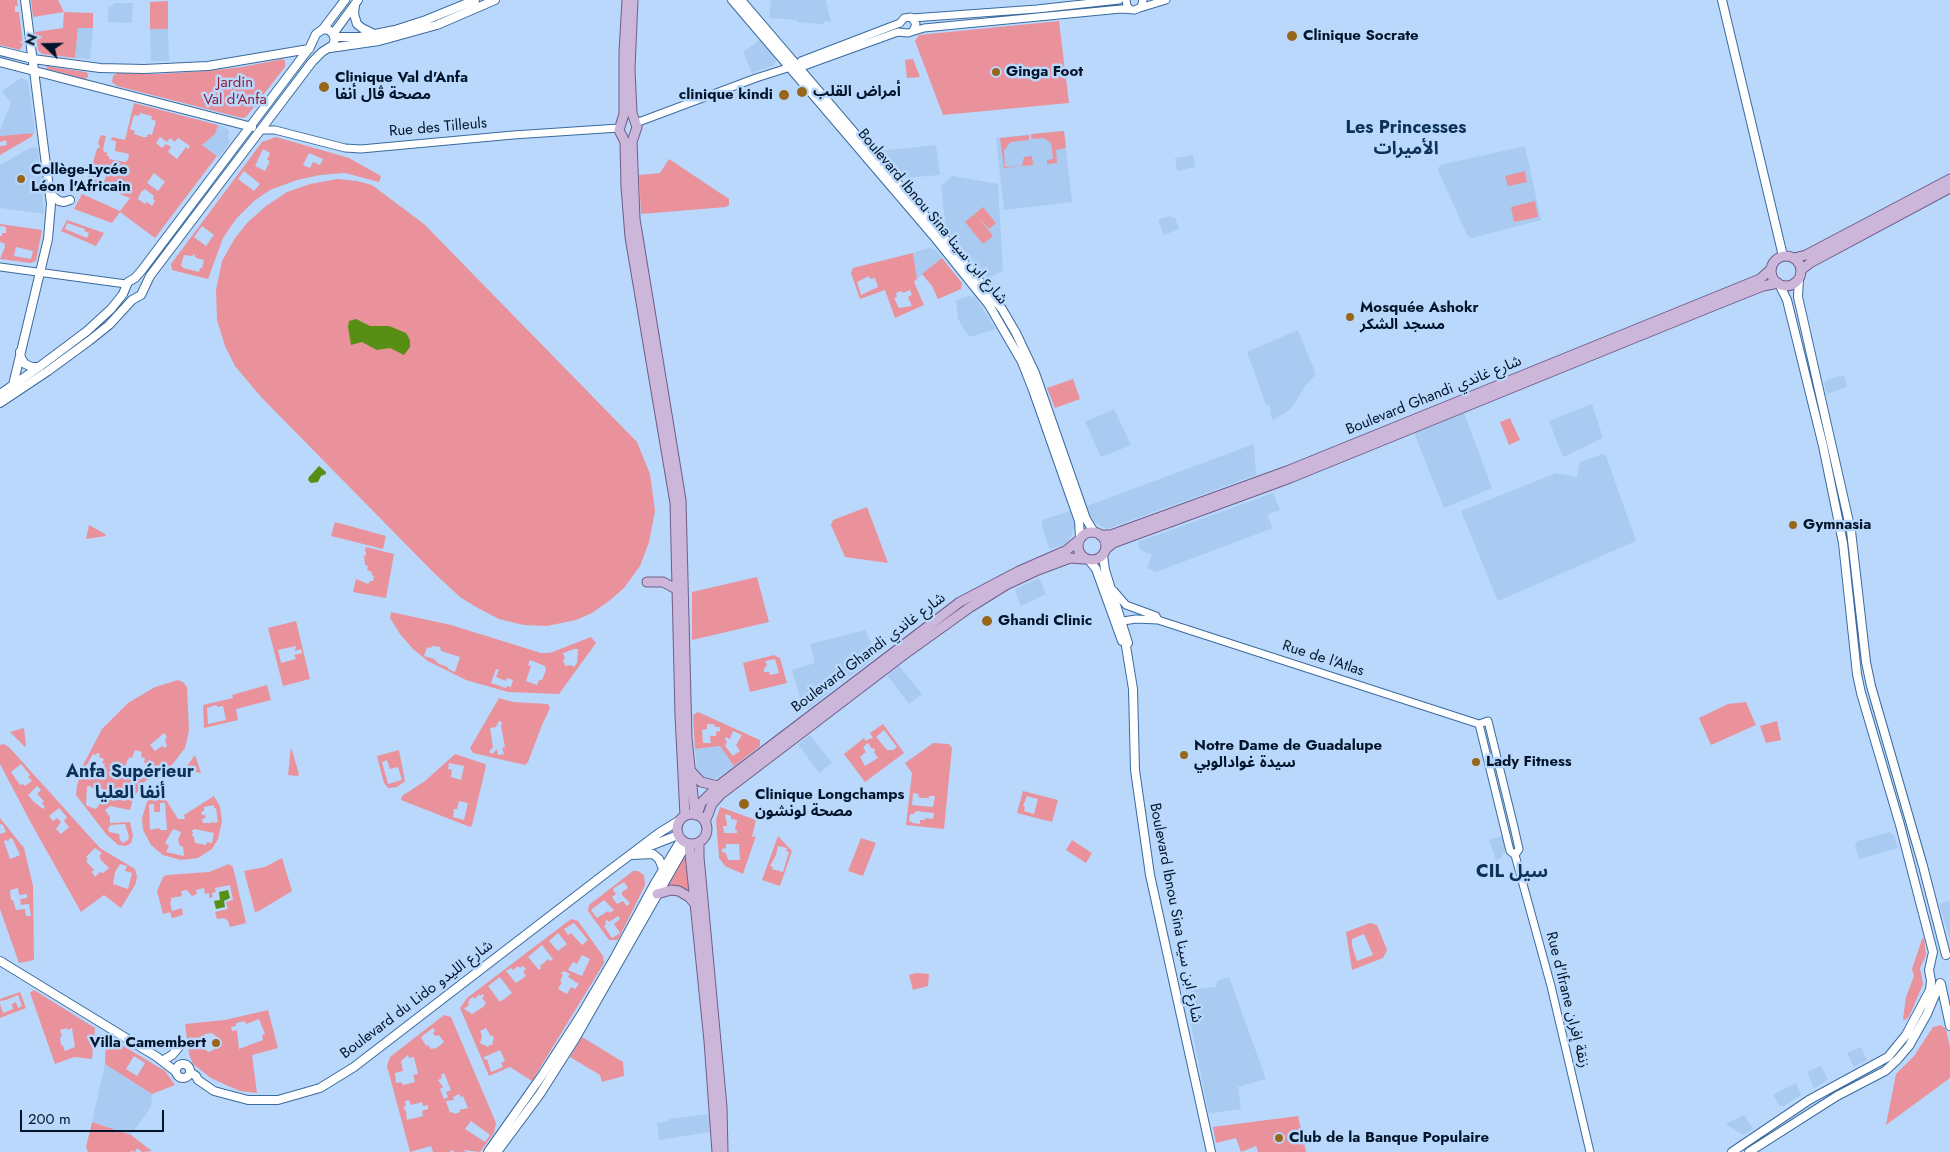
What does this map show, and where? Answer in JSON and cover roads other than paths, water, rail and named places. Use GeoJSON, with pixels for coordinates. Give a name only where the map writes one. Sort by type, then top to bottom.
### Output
{"type":"FeatureCollection","features":[{"type":"Feature","properties":{"kind":"main road"},"geometry":{"type":"LineString","coordinates":[[12,385],[48,239],[51,195],[25,0]]}},
{"type":"Feature","properties":{"kind":"main road"},"geometry":{"type":"LineString","coordinates":[[0,394],[39,367],[102,318],[119,300],[126,286],[142,270],[309,48],[317,32],[323,29],[345,0]]}},
{"type":"Feature","properties":{"kind":"main road"},"geometry":{"type":"LineString","coordinates":[[334,36],[374,34],[426,20],[475,0]]}},
{"type":"Feature","properties":{"kind":"main road"},"geometry":{"type":"LineString","coordinates":[[315,37],[317,46],[328,48],[379,41],[437,25],[495,0]]}},
{"type":"Feature","properties":{"kind":"main road"},"geometry":{"type":"LineString","coordinates":[[627,0],[624,52],[625,109],[621,128],[625,142],[630,237],[675,503],[689,770],[689,816],[677,827],[684,840],[697,906],[717,1152]]}},
{"type":"Feature","properties":{"kind":"main road"},"geometry":{"type":"LineString","coordinates":[[633,0],[630,69],[637,130],[632,142],[636,233],[681,500],[680,738],[689,816]]}},
{"type":"Feature","properties":{"kind":"main road","name":"Boulevard Ibnou Sina شارع ابن سينا"},"geometry":{"type":"LineString","coordinates":[[732,0],[795,66],[947,241],[1002,309],[1014,328],[1035,373],[1086,518],[1097,533]]}},
{"type":"Feature","properties":{"kind":"main road","name":"Boulevard Ibnou Sina شارع ابن سينا"},"geometry":{"type":"LineString","coordinates":[[742,0],[994,312],[1022,362],[1033,390],[1079,521],[1080,539]]}},
{"type":"Feature","properties":{"kind":"main road"},"geometry":{"type":"LineString","coordinates":[[1722,0],[1783,256]]}},
{"type":"Feature","properties":{"kind":"main road"},"geometry":{"type":"LineString","coordinates":[[356,2],[354,14],[358,24],[374,34]]}},
{"type":"Feature","properties":{"kind":"main road"},"geometry":{"type":"LineString","coordinates":[[0,403],[89,341],[142,294],[150,276],[312,62],[334,43],[334,36],[356,2]]}},
{"type":"Feature","properties":{"kind":"main road"},"geometry":{"type":"LineString","coordinates":[[323,29],[329,30],[334,36]]}},
{"type":"Feature","properties":{"kind":"main road"},"geometry":{"type":"LineString","coordinates":[[0,51],[33,59],[100,68],[169,68],[208,66],[309,48]]}},
{"type":"Feature","properties":{"kind":"main road"},"geometry":{"type":"LineString","coordinates":[[0,62],[261,130]]}},
{"type":"Feature","properties":{"kind":"main road"},"geometry":{"type":"LineString","coordinates":[[621,128],[628,119],[635,122]]}},
{"type":"Feature","properties":{"kind":"main road"},"geometry":{"type":"LineString","coordinates":[[621,128],[630,137],[635,135]]}},
{"type":"Feature","properties":{"kind":"main road"},"geometry":{"type":"LineString","coordinates":[[1732,1152],[1810,1100],[1888,1057],[1901,1042],[1930,990],[1929,970],[1932,961],[1932,948],[1900,825],[1857,674],[1843,543],[1823,446],[1787,300],[1779,283],[1772,276],[1772,269],[1775,261],[1783,256],[1794,258],[1806,255],[1950,179]]}},
{"type":"Feature","properties":{"kind":"main road"},"geometry":{"type":"LineString","coordinates":[[1779,283],[1790,285],[1810,263],[1950,188]]}},
{"type":"Feature","properties":{"kind":"main road"},"geometry":{"type":"LineString","coordinates":[[51,195],[59,201],[70,200]]}},
{"type":"Feature","properties":{"kind":"main road"},"geometry":{"type":"LineString","coordinates":[[1794,258],[1799,263],[1798,297],[1850,531],[1870,686],[1949,955],[1939,955],[1932,961]]}},
{"type":"Feature","properties":{"kind":"main road","name":"Boulevard Ghandi شارع غاندي"},"geometry":{"type":"LineString","coordinates":[[1097,533],[1114,534],[1293,468],[1760,279],[1772,269]]}},
{"type":"Feature","properties":{"kind":"main road"},"geometry":{"type":"LineString","coordinates":[[133,279],[140,282],[144,288]]}},
{"type":"Feature","properties":{"kind":"main road","name":"Boulevard Ghandi شارع غاندي"},"geometry":{"type":"LineString","coordinates":[[1104,552],[1113,543],[1285,480],[1763,286],[1779,283]]}},
{"type":"Feature","properties":{"kind":"main road"},"geometry":{"type":"LineString","coordinates":[[126,286],[128,295],[136,298]]}},
{"type":"Feature","properties":{"kind":"main road"},"geometry":{"type":"LineString","coordinates":[[20,352],[25,364],[39,367]]}},
{"type":"Feature","properties":{"kind":"main road"},"geometry":{"type":"LineString","coordinates":[[1086,533],[1097,533],[1105,542],[1104,552],[1096,560],[1087,560],[1078,551],[1080,539],[1086,533]]}},
{"type":"Feature","properties":{"kind":"main road","name":"Boulevard Ghandi شارع غاندي"},"geometry":{"type":"LineString","coordinates":[[689,816],[718,786],[960,602],[1019,571],[1069,549],[1080,539]]}},
{"type":"Feature","properties":{"kind":"main road","name":"Boulevard Ibnou Sina شارع ابن سينا"},"geometry":{"type":"LineString","coordinates":[[1104,552],[1105,570],[1119,621],[1123,644],[1126,646],[1132,683],[1135,761],[1150,875],[1211,1152]]}},
{"type":"Feature","properties":{"kind":"main road","name":"Boulevard Ghandi شارع غاندي"},"geometry":{"type":"LineString","coordinates":[[705,822],[712,804],[720,795],[968,608],[1038,570],[1070,558],[1087,560]]}},
{"type":"Feature","properties":{"kind":"main road","name":"Boulevard Ibnou Sina شارع ابن سينا"},"geometry":{"type":"LineString","coordinates":[[1087,560],[1096,569],[1119,621]]}},
{"type":"Feature","properties":{"kind":"main road"},"geometry":{"type":"LineString","coordinates":[[647,582],[663,582],[681,589]]}},
{"type":"Feature","properties":{"kind":"main road"},"geometry":{"type":"LineString","coordinates":[[689,770],[701,782],[718,786]]}},
{"type":"Feature","properties":{"kind":"main road"},"geometry":{"type":"LineString","coordinates":[[689,816],[705,822],[705,835],[699,842],[699,857],[722,1107],[723,1152]]}},
{"type":"Feature","properties":{"kind":"main road","name":"Boulevard du Lido شارع الليدو"},"geometry":{"type":"LineString","coordinates":[[189,1074],[196,1076],[198,1080],[214,1091],[256,1101],[288,1098],[320,1088],[354,1067],[659,833],[689,816]]}},
{"type":"Feature","properties":{"kind":"main road"},"geometry":{"type":"LineString","coordinates":[[684,840],[699,842]]}},
{"type":"Feature","properties":{"kind":"main road"},"geometry":{"type":"LineString","coordinates":[[488,1152],[581,1015],[663,869],[684,840]]}},
{"type":"Feature","properties":{"kind":"main road"},"geometry":{"type":"LineString","coordinates":[[497,1152],[540,1094],[576,1039],[657,894],[684,840]]}},
{"type":"Feature","properties":{"kind":"main road","name":"Boulevard du Lido شارع الليدو"},"geometry":{"type":"LineString","coordinates":[[632,855],[684,840]]}},
{"type":"Feature","properties":{"kind":"main road"},"geometry":{"type":"LineString","coordinates":[[632,855],[653,854],[659,859],[663,869]]}},
{"type":"Feature","properties":{"kind":"main road"},"geometry":{"type":"LineString","coordinates":[[657,894],[667,891],[679,891],[689,897],[697,906]]}},
{"type":"Feature","properties":{"kind":"main road"},"geometry":{"type":"LineString","coordinates":[[0,961],[176,1068]]}},
{"type":"Feature","properties":{"kind":"main road"},"geometry":{"type":"LineString","coordinates":[[1930,976],[1934,980],[1943,983]]}},
{"type":"Feature","properties":{"kind":"main road"},"geometry":{"type":"LineString","coordinates":[[1749,1152],[1817,1108],[1885,1071],[1904,1052],[1928,1014],[1943,983]]}},
{"type":"Feature","properties":{"kind":"main road"},"geometry":{"type":"LineString","coordinates":[[1943,983],[1949,1023]]}},
{"type":"Feature","properties":{"kind":"main road"},"geometry":{"type":"LineString","coordinates":[[1928,1014],[1940,1011],[1946,1014],[1949,1023]]}},
{"type":"Feature","properties":{"kind":"main road"},"geometry":{"type":"LineString","coordinates":[[163,1061],[179,1047]]}},
{"type":"Feature","properties":{"kind":"main road"},"geometry":{"type":"LineString","coordinates":[[183,1064],[187,1065],[189,1074],[180,1078],[177,1075],[176,1068],[183,1064]]}},
{"type":"Feature","properties":{"kind":"street"},"geometry":{"type":"LineString","coordinates":[[795,66],[801,61],[900,23],[905,17],[1008,11],[1119,0]]}},
{"type":"Feature","properties":{"kind":"street"},"geometry":{"type":"LineString","coordinates":[[1126,0],[1127,6],[1130,9]]}},
{"type":"Feature","properties":{"kind":"street"},"geometry":{"type":"LineString","coordinates":[[1139,8],[1142,0]]}},
{"type":"Feature","properties":{"kind":"street"},"geometry":{"type":"LineString","coordinates":[[635,122],[795,66],[804,66],[898,32],[908,33],[924,28],[1139,8],[1166,0]]}},
{"type":"Feature","properties":{"kind":"street"},"geometry":{"type":"LineString","coordinates":[[1008,11],[1008,20]]}},
{"type":"Feature","properties":{"kind":"street"},"geometry":{"type":"LineString","coordinates":[[912,18],[916,25],[913,31]]}},
{"type":"Feature","properties":{"kind":"street"},"geometry":{"type":"LineString","coordinates":[[900,23],[904,32]]}},
{"type":"Feature","properties":{"kind":"street","name":"Rue des Tilleuls"},"geometry":{"type":"LineString","coordinates":[[261,130],[275,130],[345,148],[361,149],[513,135],[621,128]]}},
{"type":"Feature","properties":{"kind":"street"},"geometry":{"type":"LineString","coordinates":[[0,267],[126,286]]}},
{"type":"Feature","properties":{"kind":"street","name":"Rue de l'Atlas"},"geometry":{"type":"LineString","coordinates":[[1109,584],[1123,604],[1156,616],[1158,620]]}},
{"type":"Feature","properties":{"kind":"street","name":"Rue de l'Atlas"},"geometry":{"type":"LineString","coordinates":[[1119,621],[1136,619],[1158,620],[1478,724]]}},
{"type":"Feature","properties":{"kind":"street","name":"Rue d'Ifrane زنقة إفران"},"geometry":{"type":"LineString","coordinates":[[1516,855],[1519,849],[1488,721],[1478,724],[1510,851],[1516,855],[1551,986],[1590,1152]]}},
{"type":"Feature","properties":{"kind":"place","name":"Clinique Socrate"},"geometry":{"type":"Point","coordinates":[1292,36]}},
{"type":"Feature","properties":{"kind":"place","name":"Ginga Foot"},"geometry":{"type":"Point","coordinates":[996,72]}},
{"type":"Feature","properties":{"kind":"place","name":"Clinique Val d'Anfa مصحة ڤال أنفا"},"geometry":{"type":"Point","coordinates":[324,87]}},
{"type":"Feature","properties":{"kind":"place","name":"أمراض القلب"},"geometry":{"type":"Point","coordinates":[802,92]}},
{"type":"Feature","properties":{"kind":"place","name":"clinique kindi"},"geometry":{"type":"Point","coordinates":[784,95]}},
{"type":"Feature","properties":{"kind":"place","name":"Collège-Lycée Léon l'Africain"},"geometry":{"type":"Point","coordinates":[21,179]}},
{"type":"Feature","properties":{"kind":"place","name":"Mosquée Ashokr مسجد الشكر"},"geometry":{"type":"Point","coordinates":[1350,317]}},
{"type":"Feature","properties":{"kind":"place","name":"Gymnasia"},"geometry":{"type":"Point","coordinates":[1793,525]}},
{"type":"Feature","properties":{"kind":"place","name":"Ghandi Clinic"},"geometry":{"type":"Point","coordinates":[987,621]}},
{"type":"Feature","properties":{"kind":"place","name":"Notre Dame de Guadalupe سيدة غوادالوبي"},"geometry":{"type":"Point","coordinates":[1184,755]}},
{"type":"Feature","properties":{"kind":"place","name":"Lady Fitness"},"geometry":{"type":"Point","coordinates":[1476,762]}},
{"type":"Feature","properties":{"kind":"place","name":"Clinique Longchamps مصحة لونشون"},"geometry":{"type":"Point","coordinates":[744,804]}},
{"type":"Feature","properties":{"kind":"place","name":"Villa Camembert"},"geometry":{"type":"Point","coordinates":[216,1043]}},
{"type":"Feature","properties":{"kind":"place","name":"Club de la Banque Populaire"},"geometry":{"type":"Point","coordinates":[1279,1138]}},
{"type":"Feature","properties":{"kind":"district","name":"Les Princesses الأميرات"},"geometry":{"type":"Point","coordinates":[1406,139]}},
{"type":"Feature","properties":{"kind":"district","name":"Anfa Supérieur أنفا العليا"},"geometry":{"type":"Point","coordinates":[130,783]}},
{"type":"Feature","properties":{"kind":"district","name":"CIL سيل"},"geometry":{"type":"Point","coordinates":[1512,873]}},
{"type":"Feature","properties":{"kind":"park label","name":"Jardin Val d'Anfa"},"geometry":{"type":"Point","coordinates":[235,92]}}]}
